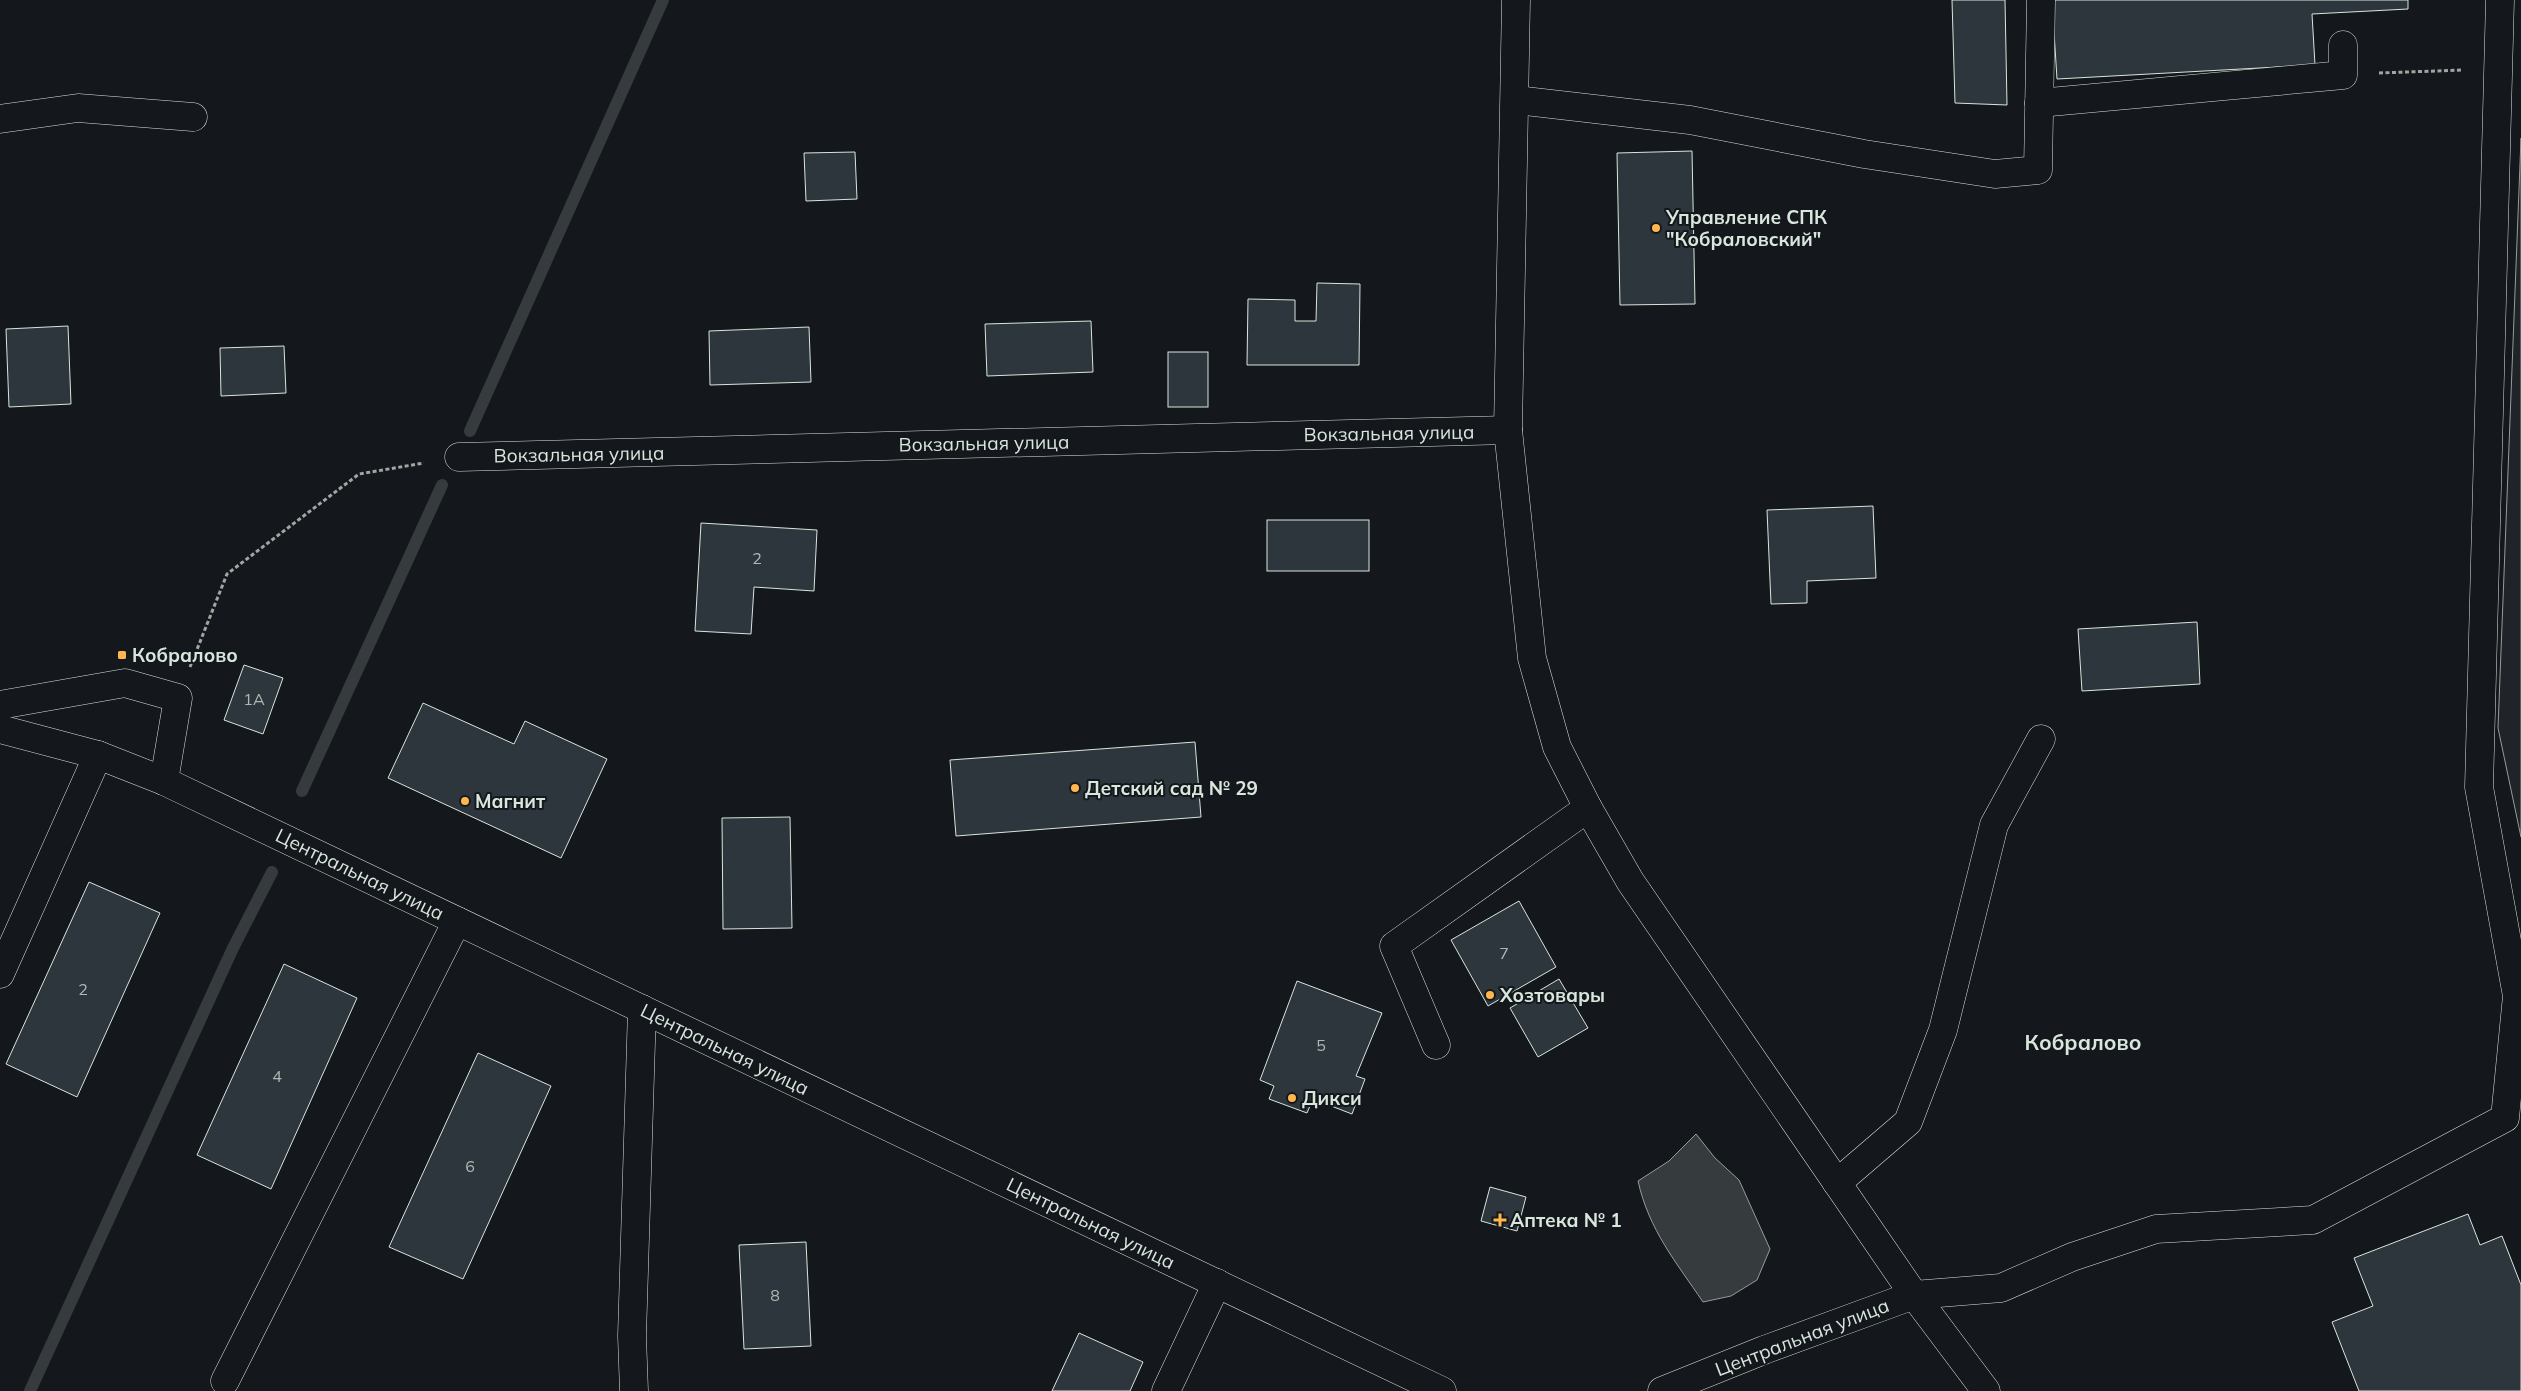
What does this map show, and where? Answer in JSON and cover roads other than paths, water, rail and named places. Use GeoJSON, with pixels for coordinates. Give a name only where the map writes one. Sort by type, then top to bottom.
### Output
{"type":"FeatureCollection","features":[{"type":"Feature","properties":{"kind":"street"},"geometry":{"type":"LineString","coordinates":[[1516,0],[1516,100],[1508,430],[1532,658],[1557,747],[1588,808],[1630,881],[1914,1295],[1986,1391]]}},
{"type":"Feature","properties":{"kind":"street"},"geometry":{"type":"LineString","coordinates":[[1516,100],[1690,120],[1864,154],[1995,174],[2038,170],[2041,0]]}},
{"type":"Feature","properties":{"kind":"street","name":"Центральная улица"},"geometry":{"type":"LineString","coordinates":[[1662,1391],[1764,1350],[1914,1295],[2001,1288],[2072,1257],[2156,1229],[2313,1220],[2505,1118],[2517,996],[2479,787],[2500,0]]}},
{"type":"Feature","properties":{"kind":"street"},"geometry":{"type":"LineString","coordinates":[[2039,103],[2343,75],[2343,45]]}},
{"type":"Feature","properties":{"kind":"street"},"geometry":{"type":"LineString","coordinates":[[0,119],[78,108],[193,117]]}},
{"type":"Feature","properties":{"kind":"street","name":"Вокзальная улица"},"geometry":{"type":"LineString","coordinates":[[459,457],[1508,430]]}},
{"type":"Feature","properties":{"kind":"street"},"geometry":{"type":"LineString","coordinates":[[0,705],[125,683],[178,698],[164,781]]}},
{"type":"Feature","properties":{"kind":"street","name":"Центральная улица"},"geometry":{"type":"LineString","coordinates":[[0,729],[98,755],[164,781],[1442,1391]]}},
{"type":"Feature","properties":{"kind":"street"},"geometry":{"type":"LineString","coordinates":[[1837,1183],[1908,1122],[1942,1030],[1994,825],[2041,739]]}},
{"type":"Feature","properties":{"kind":"street"},"geometry":{"type":"LineString","coordinates":[[0,974],[98,755]]}},
{"type":"Feature","properties":{"kind":"street"},"geometry":{"type":"LineString","coordinates":[[1436,1045],[1394,946],[1588,808]]}},
{"type":"Feature","properties":{"kind":"street"},"geometry":{"type":"LineString","coordinates":[[225,1381],[457,921]]}},
{"type":"Feature","properties":{"kind":"street"},"geometry":{"type":"LineString","coordinates":[[634,1391],[632,1336],[642,1009]]}},
{"type":"Feature","properties":{"kind":"street"},"geometry":{"type":"LineString","coordinates":[[1166,1391],[1217,1283]]}},
{"type":"Feature","properties":{"kind":"waterway"},"geometry":{"type":"LineString","coordinates":[[470,431],[663,0]]}},
{"type":"Feature","properties":{"kind":"waterway"},"geometry":{"type":"LineString","coordinates":[[302,791],[442,485]]}},
{"type":"Feature","properties":{"kind":"waterway"},"geometry":{"type":"LineString","coordinates":[[30,1391],[233,948],[272,872]]}},
{"type":"Feature","properties":{"kind":"place","name":"Управление СПК \"Кобраловский\""},"geometry":{"type":"Point","coordinates":[1656,228]}},
{"type":"Feature","properties":{"kind":"place","name":"Кобралово"},"geometry":{"type":"Point","coordinates":[122,655]}},
{"type":"Feature","properties":{"kind":"place","name":"Детский сад № 29"},"geometry":{"type":"Point","coordinates":[1075,788]}},
{"type":"Feature","properties":{"kind":"place","name":"Магнит"},"geometry":{"type":"Point","coordinates":[465,801]}},
{"type":"Feature","properties":{"kind":"place","name":"Хозтовары"},"geometry":{"type":"Point","coordinates":[1490,995]}},
{"type":"Feature","properties":{"kind":"place","name":"Дикси"},"geometry":{"type":"Point","coordinates":[1292,1098]}},
{"type":"Feature","properties":{"kind":"place","name":"Аптека № 1"},"geometry":{"type":"Point","coordinates":[1500,1220]}},
{"type":"Feature","properties":{"kind":"district","name":"Кобралово"},"geometry":{"type":"Point","coordinates":[2083,1043]}}]}
